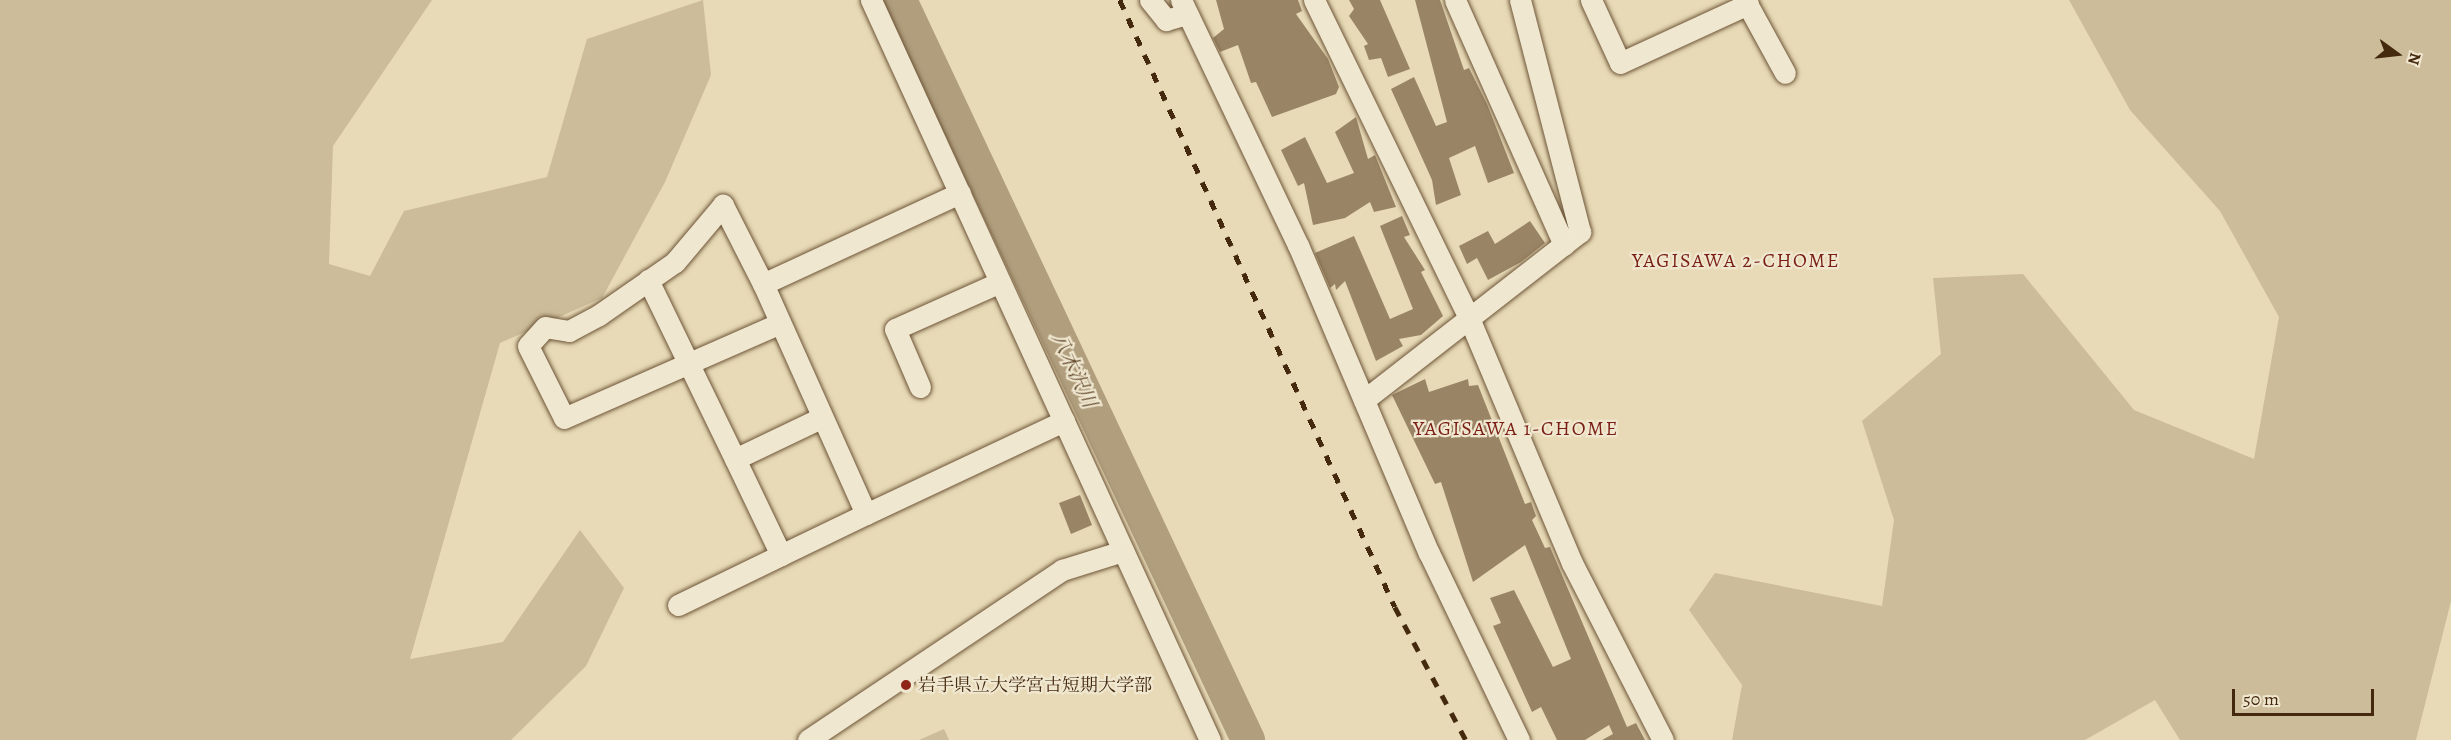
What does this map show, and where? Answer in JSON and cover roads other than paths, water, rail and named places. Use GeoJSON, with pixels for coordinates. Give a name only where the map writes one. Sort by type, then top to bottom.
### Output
{"type":"FeatureCollection","features":[{"type":"Feature","properties":{"kind":"street"},"geometry":{"type":"LineString","coordinates":[[871,0],[1210,740]]}},
{"type":"Feature","properties":{"kind":"street"},"geometry":{"type":"LineString","coordinates":[[1149,0],[1166,20],[1184,7],[1298,245],[1428,553],[1519,740]]}},
{"type":"Feature","properties":{"kind":"street"},"geometry":{"type":"LineString","coordinates":[[1314,0],[1469,318],[1572,563],[1663,740]]}},
{"type":"Feature","properties":{"kind":"street"},"geometry":{"type":"LineString","coordinates":[[1455,0],[1564,244]]}},
{"type":"Feature","properties":{"kind":"street"},"geometry":{"type":"LineString","coordinates":[[1364,400],[1580,232],[1520,0]]}},
{"type":"Feature","properties":{"kind":"street"},"geometry":{"type":"LineString","coordinates":[[1591,0],[1620,63],[1747,2],[1785,73]]}},
{"type":"Feature","properties":{"kind":"street"},"geometry":{"type":"LineString","coordinates":[[763,284],[960,194]]}},
{"type":"Feature","properties":{"kind":"street"},"geometry":{"type":"LineString","coordinates":[[780,323],[564,418],[528,346],[545,327],[569,331],[675,262],[723,205],[763,284],[780,323],[821,418],[866,514]]}},
{"type":"Feature","properties":{"kind":"street"},"geometry":{"type":"LineString","coordinates":[[648,280],[781,555]]}},
{"type":"Feature","properties":{"kind":"street"},"geometry":{"type":"LineString","coordinates":[[920,387],[895,329],[1000,282]]}},
{"type":"Feature","properties":{"kind":"street"},"geometry":{"type":"LineString","coordinates":[[735,459],[821,418]]}},
{"type":"Feature","properties":{"kind":"street"},"geometry":{"type":"LineString","coordinates":[[678,605],[1064,421]]}},
{"type":"Feature","properties":{"kind":"street"},"geometry":{"type":"LineString","coordinates":[[808,740],[1062,570],[1123,551]]}},
{"type":"Feature","properties":{"kind":"waterway","name":"八木沢川"},"geometry":{"type":"LineString","coordinates":[[900,0],[1248,740]]}},
{"type":"Feature","properties":{"kind":"railway"},"geometry":{"type":"LineString","coordinates":[[1120,0],[1395,607],[1466,740]]}},
{"type":"Feature","properties":{"kind":"place","name":"岩手県立大学宮古短期大学部"},"geometry":{"type":"Point","coordinates":[906,685]}},
{"type":"Feature","properties":{"kind":"district","name":"YAGISAWA 2-CHOME"},"geometry":{"type":"Point","coordinates":[1736,260]}},
{"type":"Feature","properties":{"kind":"district","name":"YAGISAWA 1-CHOME"},"geometry":{"type":"Point","coordinates":[1516,428]}}]}
